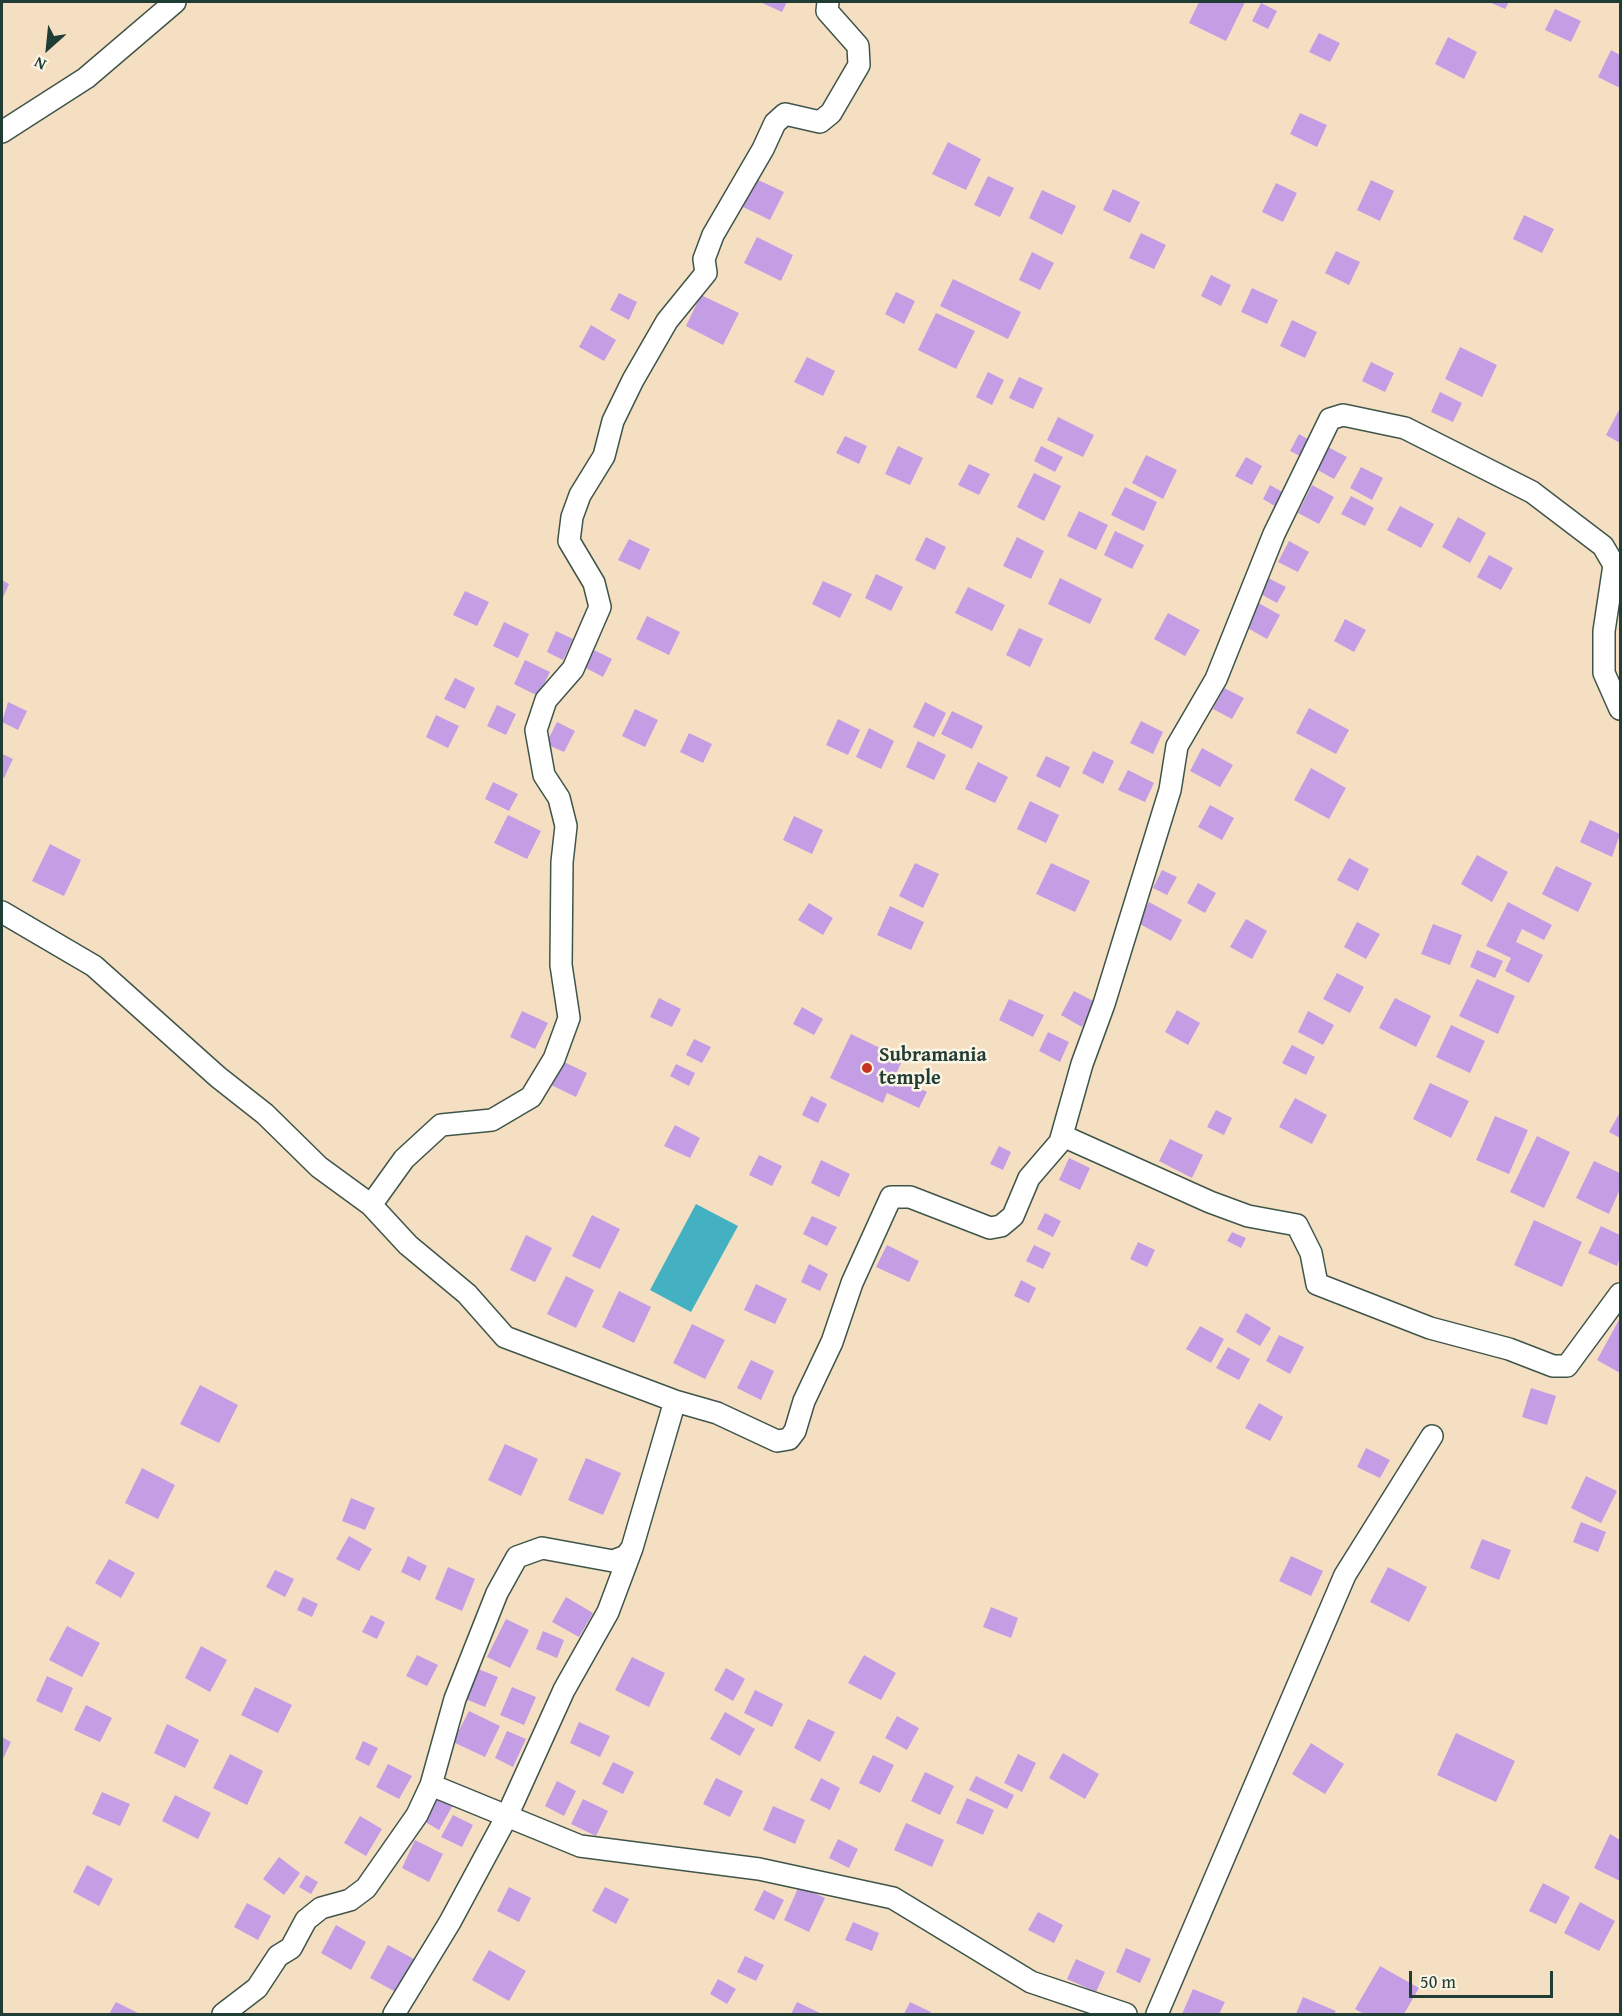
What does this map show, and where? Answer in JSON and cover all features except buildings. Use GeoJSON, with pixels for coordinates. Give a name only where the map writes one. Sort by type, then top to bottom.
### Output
{"type":"FeatureCollection","features":[{"type":"Feature","properties":{"kind":"street"},"geometry":{"type":"LineString","coordinates":[[2,132],[86,78],[175,2]]}},
{"type":"Feature","properties":{"kind":"street"},"geometry":{"type":"LineString","coordinates":[[371,1205],[404,1159],[441,1125],[492,1120],[531,1097],[554,1059],[569,1018],[561,965],[562,862],[566,826],[559,798],[544,775],[536,730],[546,700],[573,669],[600,607],[594,583],[569,541],[572,517],[580,495],[604,456],[613,421],[633,380],[667,321],[706,273],[704,259],[712,236],[763,149],[775,123],[785,114],[820,122],[831,113],[859,65],[858,46],[827,11],[828,2]]}},
{"type":"Feature","properties":{"kind":"street"},"geometry":{"type":"LineString","coordinates":[[2,912],[94,966],[218,1077],[265,1114],[319,1167],[371,1205],[408,1245],[467,1294],[505,1337],[675,1401],[717,1413],[777,1441],[789,1439],[832,1342],[852,1283],[891,1197],[910,1197],[990,1228],[1001,1226],[1013,1216],[1029,1178],[1063,1136],[1082,1064],[1101,1013],[1170,789],[1177,747],[1216,679],[1274,534],[1330,419],[1343,415],[1405,429],[1532,492],[1604,546],[1614,565],[1604,631],[1604,673],[1620,709]]}},
{"type":"Feature","properties":{"kind":"street"},"geometry":{"type":"LineString","coordinates":[[1063,1136],[1210,1202],[1248,1216],[1297,1225],[1311,1252],[1317,1284],[1430,1328],[1509,1349],[1553,1366],[1567,1366],[1620,1294]]}},
{"type":"Feature","properties":{"kind":"street"},"geometry":{"type":"LineString","coordinates":[[394,2014],[450,1922],[507,1816],[564,1690],[608,1612],[632,1548],[675,1401]]}},
{"type":"Feature","properties":{"kind":"street"},"geometry":{"type":"LineString","coordinates":[[1157,2014],[1345,1575],[1432,1436]]}},
{"type":"Feature","properties":{"kind":"street"},"geometry":{"type":"LineString","coordinates":[[223,2014],[256,1988],[278,1956],[291,1948],[306,1920],[321,1908],[350,1900],[366,1888],[417,1815],[431,1785],[454,1699],[497,1593],[517,1557],[542,1548],[613,1561],[626,1556],[632,1548]]}},
{"type":"Feature","properties":{"kind":"street"},"geometry":{"type":"LineString","coordinates":[[431,1785],[580,1846],[759,1869],[893,1898],[1031,1982],[1126,2014]]}},
{"type":"Feature","properties":{"kind":"water"},"geometry":{"type":"Polygon","coordinates":[[[696,1204],[738,1226],[691,1312],[650,1290],[696,1204]]]}},
{"type":"Feature","properties":{"kind":"place","name":"Subramania temple"},"geometry":{"type":"Point","coordinates":[867,1068]}}]}
